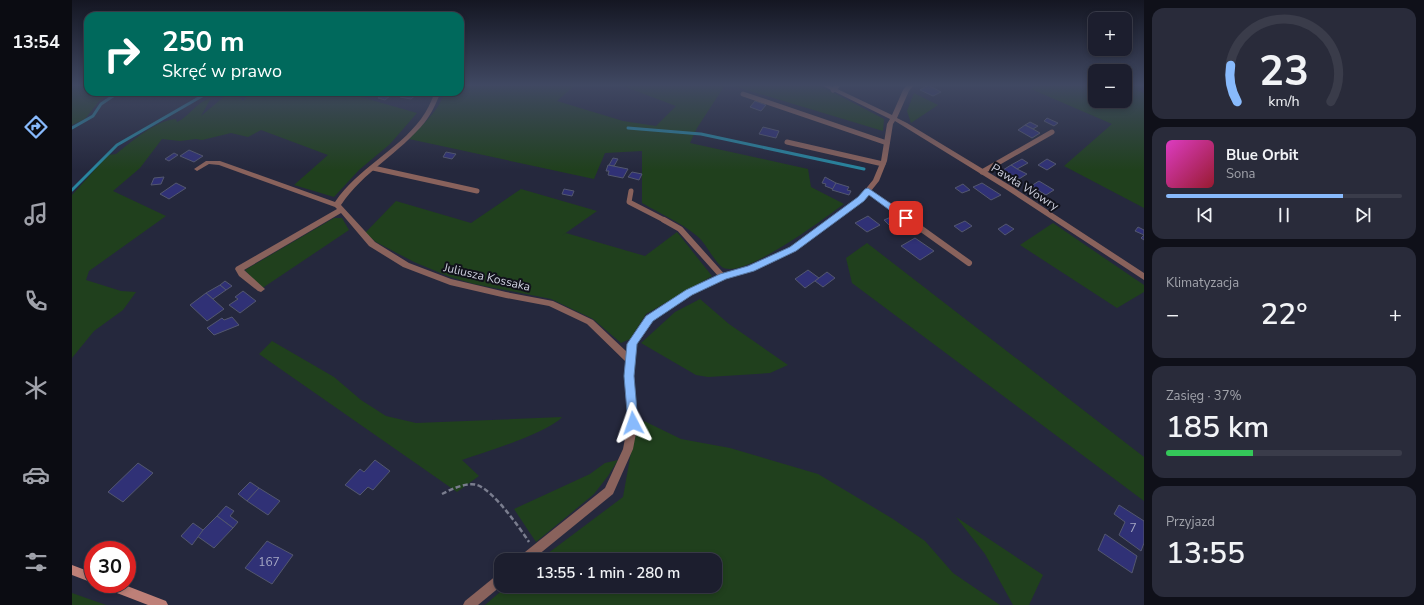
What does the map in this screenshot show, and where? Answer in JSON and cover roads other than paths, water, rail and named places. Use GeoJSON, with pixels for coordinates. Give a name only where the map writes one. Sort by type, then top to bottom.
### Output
{"type":"FeatureCollection","features":[{"type":"Feature","properties":{"kind":"street"},"geometry":{"type":"LineString","coordinates":[[261,289],[242,274],[239,269],[339,207],[351,186],[397,147],[429,113]]}},
{"type":"Feature","properties":{"kind":"street","name":"Pawła Wowry"},"geometry":{"type":"LineString","coordinates":[[882,113],[905,124],[982,172],[1144,277]]}},
{"type":"Feature","properties":{"kind":"street"},"geometry":{"type":"LineString","coordinates":[[533,553],[609,491],[628,449],[633,423],[629,376],[632,344],[650,318],[689,292],[723,277],[751,269],[793,249],[861,199],[876,181],[883,164],[890,124],[896,113]]}},
{"type":"Feature","properties":{"kind":"street","name":"Juliusza Kossaka"},"geometry":{"type":"LineString","coordinates":[[197,169],[208,162],[220,163],[339,207],[372,244],[406,265],[450,282],[550,303],[590,322],[630,361]]}},
{"type":"Feature","properties":{"kind":"street"},"geometry":{"type":"LineString","coordinates":[[72,570],[84,575]]}},
{"type":"Feature","properties":{"kind":"street"},"geometry":{"type":"LineString","coordinates":[[469,605],[494,585]]}},
{"type":"Feature","properties":{"kind":"street"},"geometry":{"type":"LineString","coordinates":[[131,593],[162,605]]}},
{"type":"Feature","properties":{"kind":"lane"},"geometry":{"type":"LineString","coordinates":[[800,113],[887,143]]}},
{"type":"Feature","properties":{"kind":"lane"},"geometry":{"type":"LineString","coordinates":[[982,172],[1052,132]]}},
{"type":"Feature","properties":{"kind":"lane"},"geometry":{"type":"LineString","coordinates":[[787,142],[883,164]]}},
{"type":"Feature","properties":{"kind":"lane"},"geometry":{"type":"LineString","coordinates":[[373,168],[477,191]]}},
{"type":"Feature","properties":{"kind":"lane"},"geometry":{"type":"LineString","coordinates":[[631,191],[629,202],[680,229],[723,277]]}},
{"type":"Feature","properties":{"kind":"lane"},"geometry":{"type":"LineString","coordinates":[[868,191],[969,263]]}},
{"type":"Feature","properties":{"kind":"waterway"},"geometry":{"type":"LineString","coordinates":[[72,128],[93,116],[95,113]]}},
{"type":"Feature","properties":{"kind":"waterway"},"geometry":{"type":"LineString","coordinates":[[72,190],[117,145],[172,113]]}},
{"type":"Feature","properties":{"kind":"waterway"},"geometry":{"type":"LineString","coordinates":[[628,128],[701,134],[864,169]]}}]}
